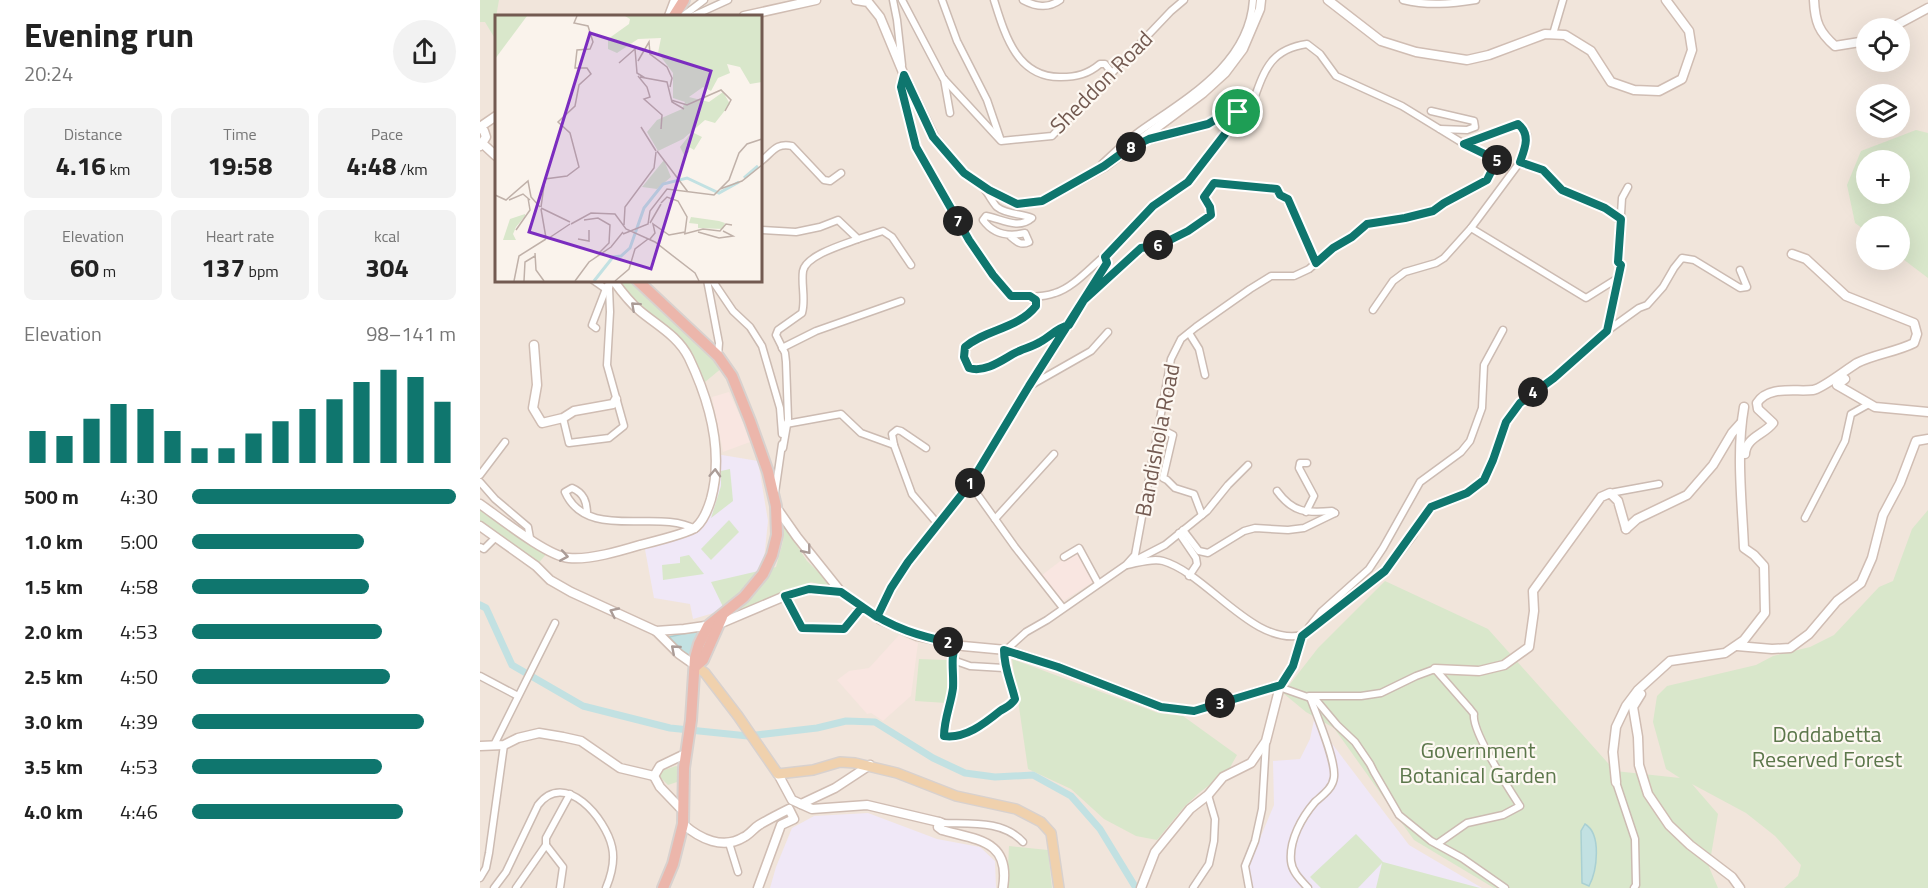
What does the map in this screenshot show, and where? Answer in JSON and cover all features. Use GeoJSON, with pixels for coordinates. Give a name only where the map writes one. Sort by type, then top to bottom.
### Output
{"type":"FeatureCollection","features":[{"type":"Feature","properties":{"kind":"highway"},"geometry":{"type":"LineString","coordinates":[[675,15],[684,0]]}},
{"type":"Feature","properties":{"kind":"highway"},"geometry":{"type":"LineString","coordinates":[[639,282],[718,356],[732,376],[743,400],[775,501],[777,535],[772,555],[763,574],[744,597],[724,612],[699,644],[695,658],[691,720],[684,768],[683,824],[673,864],[663,888]]}},
{"type":"Feature","properties":{"kind":"main road"},"geometry":{"type":"LineString","coordinates":[[696,666],[709,679],[778,774],[813,770],[840,762],[870,765],[956,796],[1016,808],[1041,822],[1051,832],[1059,888]]}},
{"type":"Feature","properties":{"kind":"street"},"geometry":{"type":"LineString","coordinates":[[669,15],[675,0]]}},
{"type":"Feature","properties":{"kind":"street"},"geometry":{"type":"LineString","coordinates":[[684,15],[704,0]]}},
{"type":"Feature","properties":{"kind":"street"},"geometry":{"type":"LineString","coordinates":[[695,15],[728,0]]}},
{"type":"Feature","properties":{"kind":"street"},"geometry":{"type":"LineString","coordinates":[[748,15],[816,0]]}},
{"type":"Feature","properties":{"kind":"street"},"geometry":{"type":"LineString","coordinates":[[856,0],[868,2],[880,17],[933,137],[964,173],[975,178],[989,190],[1017,204],[1042,201],[1104,166],[1203,93],[1225,73],[1243,49],[1262,0]]}},
{"type":"Feature","properties":{"kind":"street"},"geometry":{"type":"LineString","coordinates":[[892,0],[904,75],[901,87],[916,147],[969,240],[993,275],[1011,296],[1055,293],[1072,283],[1105,257],[1153,206],[1188,182],[1225,134],[1238,112],[1254,99]]}},
{"type":"Feature","properties":{"kind":"street"},"geometry":{"type":"LineString","coordinates":[[902,0],[944,78],[1001,141]]}},
{"type":"Feature","properties":{"kind":"street"},"geometry":{"type":"LineString","coordinates":[[942,0],[957,41],[987,100],[1001,141]]}},
{"type":"Feature","properties":{"kind":"street"},"geometry":{"type":"LineString","coordinates":[[994,0],[1005,33],[1015,53],[1040,75],[1049,77],[1082,75],[1100,64],[1105,64],[1112,73]]}},
{"type":"Feature","properties":{"kind":"street"},"geometry":{"type":"LineString","coordinates":[[1023,0],[1032,5],[1044,7],[1060,0]]}},
{"type":"Feature","properties":{"kind":"street","name":"Sheddon Road"},"geometry":{"type":"LineString","coordinates":[[1001,141],[1052,136],[1184,0]]}},
{"type":"Feature","properties":{"kind":"street"},"geometry":{"type":"LineString","coordinates":[[1097,169],[1138,132],[1202,88],[1220,71],[1239,46],[1252,14],[1253,0]]}},
{"type":"Feature","properties":{"kind":"street"},"geometry":{"type":"LineString","coordinates":[[1328,0],[1381,41],[1416,52],[1467,60],[1489,55],[1545,34],[1566,34],[1591,51],[1611,82],[1634,90],[1659,91],[1682,79],[1692,50],[1689,31],[1666,0]]}},
{"type":"Feature","properties":{"kind":"street"},"geometry":{"type":"LineString","coordinates":[[1403,0],[1422,4],[1450,4],[1476,0]]}},
{"type":"Feature","properties":{"kind":"street"},"geometry":{"type":"LineString","coordinates":[[1553,34],[1563,0]]}},
{"type":"Feature","properties":{"kind":"street"},"geometry":{"type":"LineString","coordinates":[[1814,0],[1815,15],[1822,35],[1835,46],[1856,43]]}},
{"type":"Feature","properties":{"kind":"street"},"geometry":{"type":"LineString","coordinates":[[1910,18],[1928,8]]}},
{"type":"Feature","properties":{"kind":"street","name":"Bandishola Road"},"geometry":{"type":"LineString","coordinates":[[1126,565],[1135,555],[1171,359],[1181,339],[1271,276],[1294,276],[1309,269],[1333,248],[1352,237],[1367,224],[1433,211],[1487,180],[1497,160],[1464,144],[1402,106],[1336,76],[1320,54],[1307,44],[1290,47],[1280,53],[1262,76],[1254,99]]}},
{"type":"Feature","properties":{"kind":"street"},"geometry":{"type":"LineString","coordinates":[[944,78],[950,113]]}},
{"type":"Feature","properties":{"kind":"street"},"geometry":{"type":"LineString","coordinates":[[1126,150],[1149,139],[1208,124],[1254,99]]}},
{"type":"Feature","properties":{"kind":"street"},"geometry":{"type":"LineString","coordinates":[[1431,111],[1474,121],[1475,127],[1467,130],[1440,129]]}},
{"type":"Feature","properties":{"kind":"street"},"geometry":{"type":"LineString","coordinates":[[495,117],[480,128],[486,137],[481,145],[495,155]]}},
{"type":"Feature","properties":{"kind":"street"},"geometry":{"type":"LineString","coordinates":[[1373,310],[1393,281],[1405,273],[1444,258],[1471,228],[1520,162],[1526,147],[1527,135],[1518,124],[1464,144]]}},
{"type":"Feature","properties":{"kind":"street"},"geometry":{"type":"LineString","coordinates":[[762,160],[776,147],[785,144],[792,146],[824,180],[830,181],[841,173]]}},
{"type":"Feature","properties":{"kind":"street"},"geometry":{"type":"LineString","coordinates":[[1520,162],[1543,170],[1562,190],[1605,208],[1621,219]]}},
{"type":"Feature","properties":{"kind":"street"},"geometry":{"type":"LineString","coordinates":[[975,178],[997,207],[1010,213],[1024,214],[1032,218],[1026,223],[1019,224],[1006,223],[986,216],[983,220],[988,227],[1010,236]]}},
{"type":"Feature","properties":{"kind":"street"},"geometry":{"type":"LineString","coordinates":[[1084,300],[1141,248],[1160,245],[1188,231],[1211,215],[1210,207],[1204,197],[1214,183],[1277,189],[1280,195],[1288,199],[1316,263]]}},
{"type":"Feature","properties":{"kind":"street"},"geometry":{"type":"LineString","coordinates":[[1607,331],[1621,265],[1618,262],[1621,219],[1623,198],[1628,187]]}},
{"type":"Feature","properties":{"kind":"street"},"geometry":{"type":"LineString","coordinates":[[762,230],[796,232],[838,220],[858,238]]}},
{"type":"Feature","properties":{"kind":"street"},"geometry":{"type":"LineString","coordinates":[[1471,228],[1586,298],[1618,279]]}},
{"type":"Feature","properties":{"kind":"street"},"geometry":{"type":"LineString","coordinates":[[911,265],[892,237],[883,231],[858,238],[817,256],[807,263],[803,270],[804,307],[802,313],[778,330],[776,335],[786,362],[788,419],[775,501],[797,537],[841,592],[877,617],[916,636],[1005,650],[1058,667],[1161,707],[1194,711],[1280,687],[1310,696],[1361,696],[1381,693],[1435,669],[1479,671],[1504,665],[1529,647],[1534,611],[1533,591],[1601,496],[1610,492],[1659,484]]}},
{"type":"Feature","properties":{"kind":"street"},"geometry":{"type":"LineString","coordinates":[[1741,490],[1745,480],[1746,447],[1753,438],[1773,423],[1758,409],[1757,403],[1760,398],[1770,393],[1788,390],[1816,390],[1863,360],[1914,344],[1917,334],[1914,323],[1846,296],[1806,258],[1792,254]]}},
{"type":"Feature","properties":{"kind":"street"},"geometry":{"type":"LineString","coordinates":[[877,617],[891,588],[938,523],[970,484],[1107,263],[1105,257]]}},
{"type":"Feature","properties":{"kind":"street"},"geometry":{"type":"LineString","coordinates":[[1126,565],[1162,561],[1189,576],[1239,614],[1275,635],[1302,636],[1385,571],[1431,507],[1467,493],[1484,480],[1506,422],[1520,403],[1554,378],[1607,331],[1639,308],[1647,305],[1663,287],[1682,258],[1694,260],[1740,288],[1747,287],[1740,270]]}},
{"type":"Feature","properties":{"kind":"street"},"geometry":{"type":"LineString","coordinates":[[596,282],[606,289]]}},
{"type":"Feature","properties":{"kind":"street"},"geometry":{"type":"LineString","coordinates":[[596,328],[592,326],[610,282]]}},
{"type":"Feature","properties":{"kind":"street"},"geometry":{"type":"LineString","coordinates":[[563,418],[569,443],[609,438],[624,426],[607,365],[610,282]]}},
{"type":"Feature","properties":{"kind":"street"},"geometry":{"type":"LineString","coordinates":[[480,504],[548,552],[568,558],[600,555],[631,548],[695,528],[702,520],[709,507],[715,484],[716,454],[715,434],[705,395],[687,355],[672,336],[640,311],[613,282]]}},
{"type":"Feature","properties":{"kind":"street"},"geometry":{"type":"LineString","coordinates":[[707,282],[719,343],[718,356]]}},
{"type":"Feature","properties":{"kind":"street"},"geometry":{"type":"LineString","coordinates":[[713,282],[733,311],[750,327],[762,346],[780,408],[783,448]]}},
{"type":"Feature","properties":{"kind":"street"},"geometry":{"type":"LineString","coordinates":[[1030,296],[1036,300],[1036,306],[1029,315],[974,339],[965,347],[964,357],[969,368],[974,369],[1005,361],[1013,354],[1041,341],[1059,328],[1069,325]]}},
{"type":"Feature","properties":{"kind":"street"},"geometry":{"type":"LineString","coordinates":[[782,348],[816,331],[901,301]]}},
{"type":"Feature","properties":{"kind":"street"},"geometry":{"type":"LineString","coordinates":[[1249,888],[1245,866],[1255,841],[1262,809],[1266,741],[1280,687],[1293,666],[1302,636],[1322,612],[1370,568],[1420,482],[1461,452],[1470,441],[1482,408],[1484,365],[1503,330]]}},
{"type":"Feature","properties":{"kind":"street"},"geometry":{"type":"LineString","coordinates":[[1029,386],[1091,351],[1108,332]]}},
{"type":"Feature","properties":{"kind":"street"},"geometry":{"type":"LineString","coordinates":[[1189,333],[1199,349],[1204,375]]}},
{"type":"Feature","properties":{"kind":"street"},"geometry":{"type":"LineString","coordinates":[[534,345],[537,385],[533,408],[542,423],[563,418],[574,411],[613,404],[616,399]]}},
{"type":"Feature","properties":{"kind":"street"},"geometry":{"type":"LineString","coordinates":[[1845,379],[1837,385],[1875,407],[1928,412]]}},
{"type":"Feature","properties":{"kind":"street"},"geometry":{"type":"LineString","coordinates":[[1805,519],[1845,441],[1851,414],[1869,404]]}},
{"type":"Feature","properties":{"kind":"street"},"geometry":{"type":"LineString","coordinates":[[1634,888],[1636,885],[1635,839],[1616,782],[1612,753],[1616,727],[1626,706],[1650,678],[1670,661],[1725,653],[1737,646],[1765,613],[1764,566],[1744,548],[1741,423],[1744,407]]}},
{"type":"Feature","properties":{"kind":"street"},"geometry":{"type":"LineString","coordinates":[[786,424],[841,414],[861,434],[894,445]]}},
{"type":"Feature","properties":{"kind":"street"},"geometry":{"type":"LineString","coordinates":[[1610,492],[1618,501],[1626,529],[1637,519],[1687,495],[1713,465],[1732,433],[1741,423]]}},
{"type":"Feature","properties":{"kind":"street"},"geometry":{"type":"LineString","coordinates":[[1159,428],[1173,435],[1163,478],[1175,488],[1194,494],[1202,515]]}},
{"type":"Feature","properties":{"kind":"street"},"geometry":{"type":"LineString","coordinates":[[926,448],[899,430],[892,435],[912,494],[938,523]]}},
{"type":"Feature","properties":{"kind":"street"},"geometry":{"type":"LineString","coordinates":[[1737,646],[1790,648],[1809,634],[1837,601],[1862,583],[1872,558],[1883,515],[1900,483],[1912,448],[1916,441],[1928,439]]}},
{"type":"Feature","properties":{"kind":"street"},"geometry":{"type":"LineString","coordinates":[[480,475],[505,442]]}},
{"type":"Feature","properties":{"kind":"street"},"geometry":{"type":"LineString","coordinates":[[995,519],[1054,454]]}},
{"type":"Feature","properties":{"kind":"street"},"geometry":{"type":"LineString","coordinates":[[1306,512],[1314,496],[1299,468],[1300,463],[1307,463]]}},
{"type":"Feature","properties":{"kind":"street"},"geometry":{"type":"LineString","coordinates":[[956,644],[953,652],[953,690],[944,725],[944,736],[956,738],[990,721],[1015,699],[1010,679],[1004,668],[1005,650],[1026,632],[1126,565],[1165,544],[1202,515],[1248,465]]}},
{"type":"Feature","properties":{"kind":"street"},"geometry":{"type":"LineString","coordinates":[[480,482],[495,499],[528,527],[530,538]]}},
{"type":"Feature","properties":{"kind":"street"},"geometry":{"type":"LineString","coordinates":[[970,484],[1063,608]]}},
{"type":"Feature","properties":{"kind":"street"},"geometry":{"type":"LineString","coordinates":[[1181,531],[1199,551],[1208,553],[1244,531],[1256,528],[1288,530],[1304,528],[1335,513],[1332,511],[1306,512],[1288,504],[1277,491]]}},
{"type":"Feature","properties":{"kind":"street"},"geometry":{"type":"LineString","coordinates":[[587,514],[617,522],[685,523],[695,528]]}},
{"type":"Feature","properties":{"kind":"street"},"geometry":{"type":"LineString","coordinates":[[480,526],[536,566],[550,580],[656,631],[679,654],[696,666]]}},
{"type":"Feature","properties":{"kind":"street"},"geometry":{"type":"LineString","coordinates":[[1181,531],[1196,558],[1197,564],[1189,576]]}},
{"type":"Feature","properties":{"kind":"street"},"geometry":{"type":"LineString","coordinates":[[480,547],[484,549],[495,538]]}},
{"type":"Feature","properties":{"kind":"street"},"geometry":{"type":"LineString","coordinates":[[1064,557],[1079,548],[1098,584]]}},
{"type":"Feature","properties":{"kind":"street"},"geometry":{"type":"LineString","coordinates":[[656,631],[713,625],[785,596],[809,589],[841,592]]}},
{"type":"Feature","properties":{"kind":"street"},"geometry":{"type":"LineString","coordinates":[[785,596],[802,628],[844,629],[862,607]]}},
{"type":"Feature","properties":{"kind":"street"},"geometry":{"type":"LineString","coordinates":[[494,745],[555,623]]}},
{"type":"Feature","properties":{"kind":"street"},"geometry":{"type":"LineString","coordinates":[[953,660],[970,666],[1004,668]]}},
{"type":"Feature","properties":{"kind":"street"},"geometry":{"type":"LineString","coordinates":[[1435,669],[1474,714],[1473,719],[1484,747],[1520,806],[1503,815],[1467,824],[1437,844]]}},
{"type":"Feature","properties":{"kind":"street"},"geometry":{"type":"LineString","coordinates":[[480,676],[518,696]]}},
{"type":"Feature","properties":{"kind":"street"},"geometry":{"type":"LineString","coordinates":[[1650,678],[1633,707],[1638,737],[1639,765],[1648,794],[1669,825],[1732,877],[1740,888]]}},
{"type":"Feature","properties":{"kind":"street"},"geometry":{"type":"LineString","coordinates":[[1310,696],[1355,742],[1371,764],[1399,814],[1437,844],[1505,888]]}},
{"type":"Feature","properties":{"kind":"street"},"geometry":{"type":"LineString","coordinates":[[1308,888],[1297,877],[1291,862],[1296,831],[1305,815],[1328,790],[1334,778],[1333,764],[1310,696]]}},
{"type":"Feature","properties":{"kind":"street"},"geometry":{"type":"LineString","coordinates":[[480,746],[504,745],[519,738],[539,734],[581,741],[620,768],[654,776],[660,787],[683,811]]}},
{"type":"Feature","properties":{"kind":"street"},"geometry":{"type":"LineString","coordinates":[[1141,888],[1155,852],[1190,809],[1208,795],[1223,777],[1251,763],[1266,741]]}},
{"type":"Feature","properties":{"kind":"street"},"geometry":{"type":"LineString","coordinates":[[480,878],[486,868],[489,853],[504,745]]}},
{"type":"Feature","properties":{"kind":"street"},"geometry":{"type":"LineString","coordinates":[[654,776],[660,766],[686,751]]}},
{"type":"Feature","properties":{"kind":"street"},"geometry":{"type":"LineString","coordinates":[[666,762],[684,768]]}},
{"type":"Feature","properties":{"kind":"street"},"geometry":{"type":"LineString","coordinates":[[683,824],[694,834],[712,842],[729,843],[744,837],[757,826],[789,809],[835,788],[870,765]]}},
{"type":"Feature","properties":{"kind":"street"},"geometry":{"type":"LineString","coordinates":[[778,774],[792,800],[812,809],[867,805],[941,822],[989,824],[1016,834],[1023,842]]}},
{"type":"Feature","properties":{"kind":"street"},"geometry":{"type":"LineString","coordinates":[[666,792],[683,788]]}},
{"type":"Feature","properties":{"kind":"street"},"geometry":{"type":"LineString","coordinates":[[494,888],[506,872],[538,805],[544,797],[552,793],[570,794],[588,806],[608,834],[612,855],[610,878],[606,888]]}},
{"type":"Feature","properties":{"kind":"street"},"geometry":{"type":"LineString","coordinates":[[516,888],[546,845],[546,838],[570,794]]}},
{"type":"Feature","properties":{"kind":"street"},"geometry":{"type":"LineString","coordinates":[[1193,888],[1209,864],[1214,842],[1215,819],[1208,795]]}},
{"type":"Feature","properties":{"kind":"street"},"geometry":{"type":"LineString","coordinates":[[758,888],[781,825],[794,819],[789,809]]}},
{"type":"Feature","properties":{"kind":"street"},"geometry":{"type":"LineString","coordinates":[[941,822],[938,827],[942,830],[977,838],[997,849],[1003,863],[1005,879],[1003,888]]}},
{"type":"Feature","properties":{"kind":"street"},"geometry":{"type":"LineString","coordinates":[[729,843],[738,872]]}},
{"type":"Feature","properties":{"kind":"street"},"geometry":{"type":"LineString","coordinates":[[546,845],[563,867],[560,888]]}},
{"type":"Feature","properties":{"kind":"street"},"geometry":{"type":"LineString","coordinates":[[753,888],[764,873]]}},
{"type":"Feature","properties":{"kind":"shaded area"},"geometry":{"type":"Polygon","coordinates":[[[480,0],[1928,0],[1928,888],[480,888],[480,0]]]}},
{"type":"Feature","properties":{"kind":"shaded area"},"geometry":{"type":"Polygon","coordinates":[[[729,392],[750,442],[723,452],[712,397],[729,392]]]}},
{"type":"Feature","properties":{"kind":"shaded area"},"geometry":{"type":"Polygon","coordinates":[[[716,454],[758,461],[768,521],[764,560],[750,586],[724,610],[693,619],[690,604],[654,598],[644,544],[695,529],[720,484],[716,454]]]}},
{"type":"Feature","properties":{"kind":"shaded area"},"geometry":{"type":"Polygon","coordinates":[[[1076,549],[1093,582],[1062,602],[1042,575],[1076,549]]]}},
{"type":"Feature","properties":{"kind":"shaded area"},"geometry":{"type":"Polygon","coordinates":[[[899,635],[918,643],[911,696],[883,721],[871,713],[867,714],[837,680],[849,671],[869,668],[899,635]]]}},
{"type":"Feature","properties":{"kind":"shaded area"},"geometry":{"type":"Polygon","coordinates":[[[1314,720],[1409,845],[1482,888],[1251,888],[1248,867],[1274,805],[1273,761],[1300,759],[1310,739],[1314,720]]]}},
{"type":"Feature","properties":{"kind":"shaded area"},"geometry":{"type":"Polygon","coordinates":[[[868,813],[937,839],[980,847],[995,861],[996,888],[770,888],[792,828],[814,816],[868,813]]]}},
{"type":"Feature","properties":{"kind":"green space"},"geometry":{"type":"Polygon","coordinates":[[[480,0],[499,0],[495,15],[494,37],[485,22],[480,22],[480,0]]]}},
{"type":"Feature","properties":{"kind":"green space"},"geometry":{"type":"Polygon","coordinates":[[[1916,130],[1928,133],[1928,278],[1910,264],[1910,216],[1856,216],[1856,224],[1847,185],[1856,163],[1856,204],[1910,204],[1910,150],[1864,150],[1895,138],[1910,138],[1910,132],[1916,130]]]}},
{"type":"Feature","properties":{"kind":"green space"},"geometry":{"type":"Polygon","coordinates":[[[621,282],[629,282],[723,367],[705,382],[692,359],[623,289],[621,282]]]}},
{"type":"Feature","properties":{"kind":"green space"},"geometry":{"type":"Polygon","coordinates":[[[730,469],[733,501],[711,518],[721,486],[721,471],[730,469]]]}},
{"type":"Feature","properties":{"kind":"green space"},"geometry":{"type":"Polygon","coordinates":[[[480,506],[548,552],[536,566],[480,526],[480,506]]]}},
{"type":"Feature","properties":{"kind":"green space"},"geometry":{"type":"Polygon","coordinates":[[[1928,510],[1928,888],[1784,888],[1798,876],[1801,865],[1775,836],[1746,813],[1692,784],[1718,814],[1709,867],[1718,888],[1494,888],[1414,840],[1334,728],[1306,712],[1283,693],[1318,648],[1385,581],[1488,629],[1615,771],[1680,778],[1666,769],[1653,722],[1657,696],[1667,686],[1756,665],[1773,656],[1810,647],[1834,635],[1879,587],[1893,581],[1912,529],[1928,510]]]}},
{"type":"Feature","properties":{"kind":"green space"},"geometry":{"type":"Polygon","coordinates":[[[729,520],[739,532],[711,560],[701,549],[729,520]]]}},
{"type":"Feature","properties":{"kind":"green space"},"geometry":{"type":"Polygon","coordinates":[[[784,526],[807,561],[836,589],[811,582],[727,615],[711,582],[776,567],[783,541],[784,526]]]}},
{"type":"Feature","properties":{"kind":"green space"},"geometry":{"type":"Polygon","coordinates":[[[689,555],[704,574],[663,580],[662,565],[680,563],[680,557],[689,555]]]}},
{"type":"Feature","properties":{"kind":"green space"},"geometry":{"type":"Polygon","coordinates":[[[919,659],[947,660],[947,703],[915,701],[919,659]]]}},
{"type":"Feature","properties":{"kind":"green space"},"geometry":{"type":"Polygon","coordinates":[[[1012,659],[1158,713],[1183,716],[1237,755],[1228,771],[1184,807],[1157,840],[1136,836],[1104,819],[1071,789],[1028,769],[1012,659]]]}},
{"type":"Feature","properties":{"kind":"green space"},"geometry":{"type":"Polygon","coordinates":[[[679,767],[677,782],[668,785],[659,776],[661,771],[679,767]]]}},
{"type":"Feature","properties":{"kind":"green space"},"geometry":{"type":"Polygon","coordinates":[[[1356,834],[1383,862],[1480,888],[1376,888],[1382,863],[1358,888],[1321,888],[1310,877],[1356,834]]]}},
{"type":"Feature","properties":{"kind":"green space"},"geometry":{"type":"Polygon","coordinates":[[[1009,846],[1048,850],[1052,888],[1007,888],[1009,846]]]}},
{"type":"Feature","properties":{"kind":"water"},"geometry":{"type":"Polygon","coordinates":[[[701,630],[689,658],[669,637],[701,630]]]}},
{"type":"Feature","properties":{"kind":"water"},"geometry":{"type":"Polygon","coordinates":[[[1585,824],[1594,836],[1596,844],[1596,862],[1589,886],[1582,883],[1581,831],[1585,824]]]}},
{"type":"Feature","properties":{"kind":"waterway"},"geometry":{"type":"LineString","coordinates":[[480,605],[486,608],[512,665],[583,706],[670,728],[748,736],[817,728],[846,721],[875,722],[933,758],[965,773],[995,777],[1033,775],[1071,796],[1100,829],[1136,888]]}},
{"type":"Feature","properties":{"kind":"route"},"geometry":{"type":"LineString","coordinates":[[1238,112],[1225,134],[1188,182],[1153,206],[1105,257],[1107,263],[1069,325],[1029,386],[970,484],[908,562],[891,588],[877,617],[841,592],[809,589],[785,596],[802,628],[844,629],[862,607],[880,620],[916,636],[956,644],[953,652],[953,690],[944,725],[944,736],[956,738],[990,721],[1001,710],[1012,704],[1015,699],[1010,679],[1004,668],[1004,650],[1058,667],[1161,707],[1194,711],[1281,685],[1293,666],[1302,636],[1385,571],[1431,507],[1467,493],[1484,480],[1506,422],[1520,403],[1554,378],[1607,331],[1621,265],[1618,262],[1621,219],[1605,208],[1562,190],[1543,170],[1520,162],[1526,147],[1527,135],[1518,124],[1464,144],[1497,160],[1487,180],[1433,211],[1367,224],[1316,263],[1288,199],[1280,195],[1277,189],[1214,183],[1204,197],[1210,207],[1211,215],[1188,231],[1160,245],[1141,248],[1106,281],[1084,300],[1069,325],[1059,328],[1041,341],[1013,354],[1005,361],[991,366],[969,368],[964,357],[965,347],[974,339],[1016,323],[1029,315],[1036,306],[1036,300],[1030,296],[1011,296],[993,275],[969,240],[916,147],[901,87],[904,75],[933,137],[964,173],[975,178],[989,190],[1017,204],[1042,201],[1104,166],[1126,150],[1149,139],[1208,124],[1254,99],[1238,112]]}},
{"type":"Feature","properties":{"kind":"park label","name":"Doddabetta Reserved Forest"},"geometry":{"type":"Point","coordinates":[1827,746]}},
{"type":"Feature","properties":{"kind":"park label","name":"Government Botanical Garden"},"geometry":{"type":"Point","coordinates":[1478,762]}}]}
